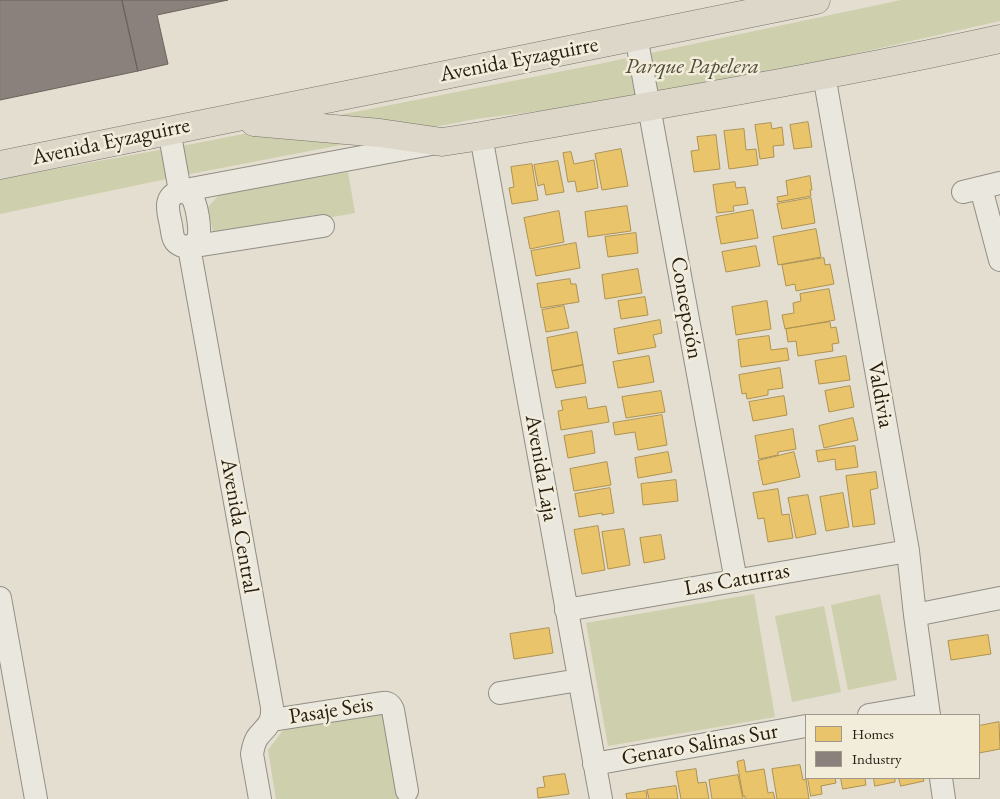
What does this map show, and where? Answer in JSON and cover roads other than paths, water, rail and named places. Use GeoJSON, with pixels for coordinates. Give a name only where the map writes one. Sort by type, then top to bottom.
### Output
{"type":"FeatureCollection","features":[{"type":"Feature","properties":{"kind":"main road","name":"Avenida Eyzaguirre"},"geometry":{"type":"LineString","coordinates":[[0,165],[816,0]]}},
{"type":"Feature","properties":{"kind":"main road","name":"Avenida Eyzaguirre"},"geometry":{"type":"LineString","coordinates":[[223,119],[380,133],[442,142],[824,75],[1000,39]]}},
{"type":"Feature","properties":{"kind":"street","name":"Concepción"},"geometry":{"type":"LineString","coordinates":[[636,36],[736,581]]}},
{"type":"Feature","properties":{"kind":"street","name":"Valdivia"},"geometry":{"type":"LineString","coordinates":[[824,75],[908,551],[928,710]]}},
{"type":"Feature","properties":{"kind":"street"},"geometry":{"type":"LineString","coordinates":[[169,130],[180,191],[171,196],[168,201],[168,211],[172,235],[180,245],[189,247],[324,226]]}},
{"type":"Feature","properties":{"kind":"street","name":"Avenida Laja"},"geometry":{"type":"LineString","coordinates":[[481,136],[600,799]]}},
{"type":"Feature","properties":{"kind":"street","name":"Avenida Eyzaguirre"},"geometry":{"type":"LineString","coordinates":[[180,191],[442,142]]}},
{"type":"Feature","properties":{"kind":"street"},"geometry":{"type":"LineString","coordinates":[[981,188],[1000,260]]}},
{"type":"Feature","properties":{"kind":"street","name":"Avenida Central"},"geometry":{"type":"LineString","coordinates":[[189,247],[273,714],[272,720]]}},
{"type":"Feature","properties":{"kind":"street","name":"Las Caturras"},"geometry":{"type":"LineString","coordinates":[[566,610],[908,551]]}},
{"type":"Feature","properties":{"kind":"street"},"geometry":{"type":"LineString","coordinates":[[0,598],[36,799]]}},
{"type":"Feature","properties":{"kind":"street"},"geometry":{"type":"LineString","coordinates":[[915,615],[1000,598]]}},
{"type":"Feature","properties":{"kind":"street"},"geometry":{"type":"LineString","coordinates":[[500,693],[579,680]]}},
{"type":"Feature","properties":{"kind":"street","name":"Pasaje Seis"},"geometry":{"type":"LineString","coordinates":[[272,720],[386,702],[393,710],[407,791]]}},
{"type":"Feature","properties":{"kind":"street"},"geometry":{"type":"LineString","coordinates":[[881,714],[928,710]]}},
{"type":"Feature","properties":{"kind":"street"},"geometry":{"type":"LineString","coordinates":[[260,799],[252,754],[253,746],[256,739],[272,720]]}},
{"type":"Feature","properties":{"kind":"street","name":"Genaro Salinas Sur"},"geometry":{"type":"LineString","coordinates":[[594,764],[805,726]]}},
{"type":"Feature","properties":{"kind":"street"},"geometry":{"type":"LineString","coordinates":[[940,779],[944,799]]}},
{"type":"Feature","properties":{"kind":"park label","name":"Parque Papelera"},"geometry":{"type":"Point","coordinates":[692,67]}}]}
